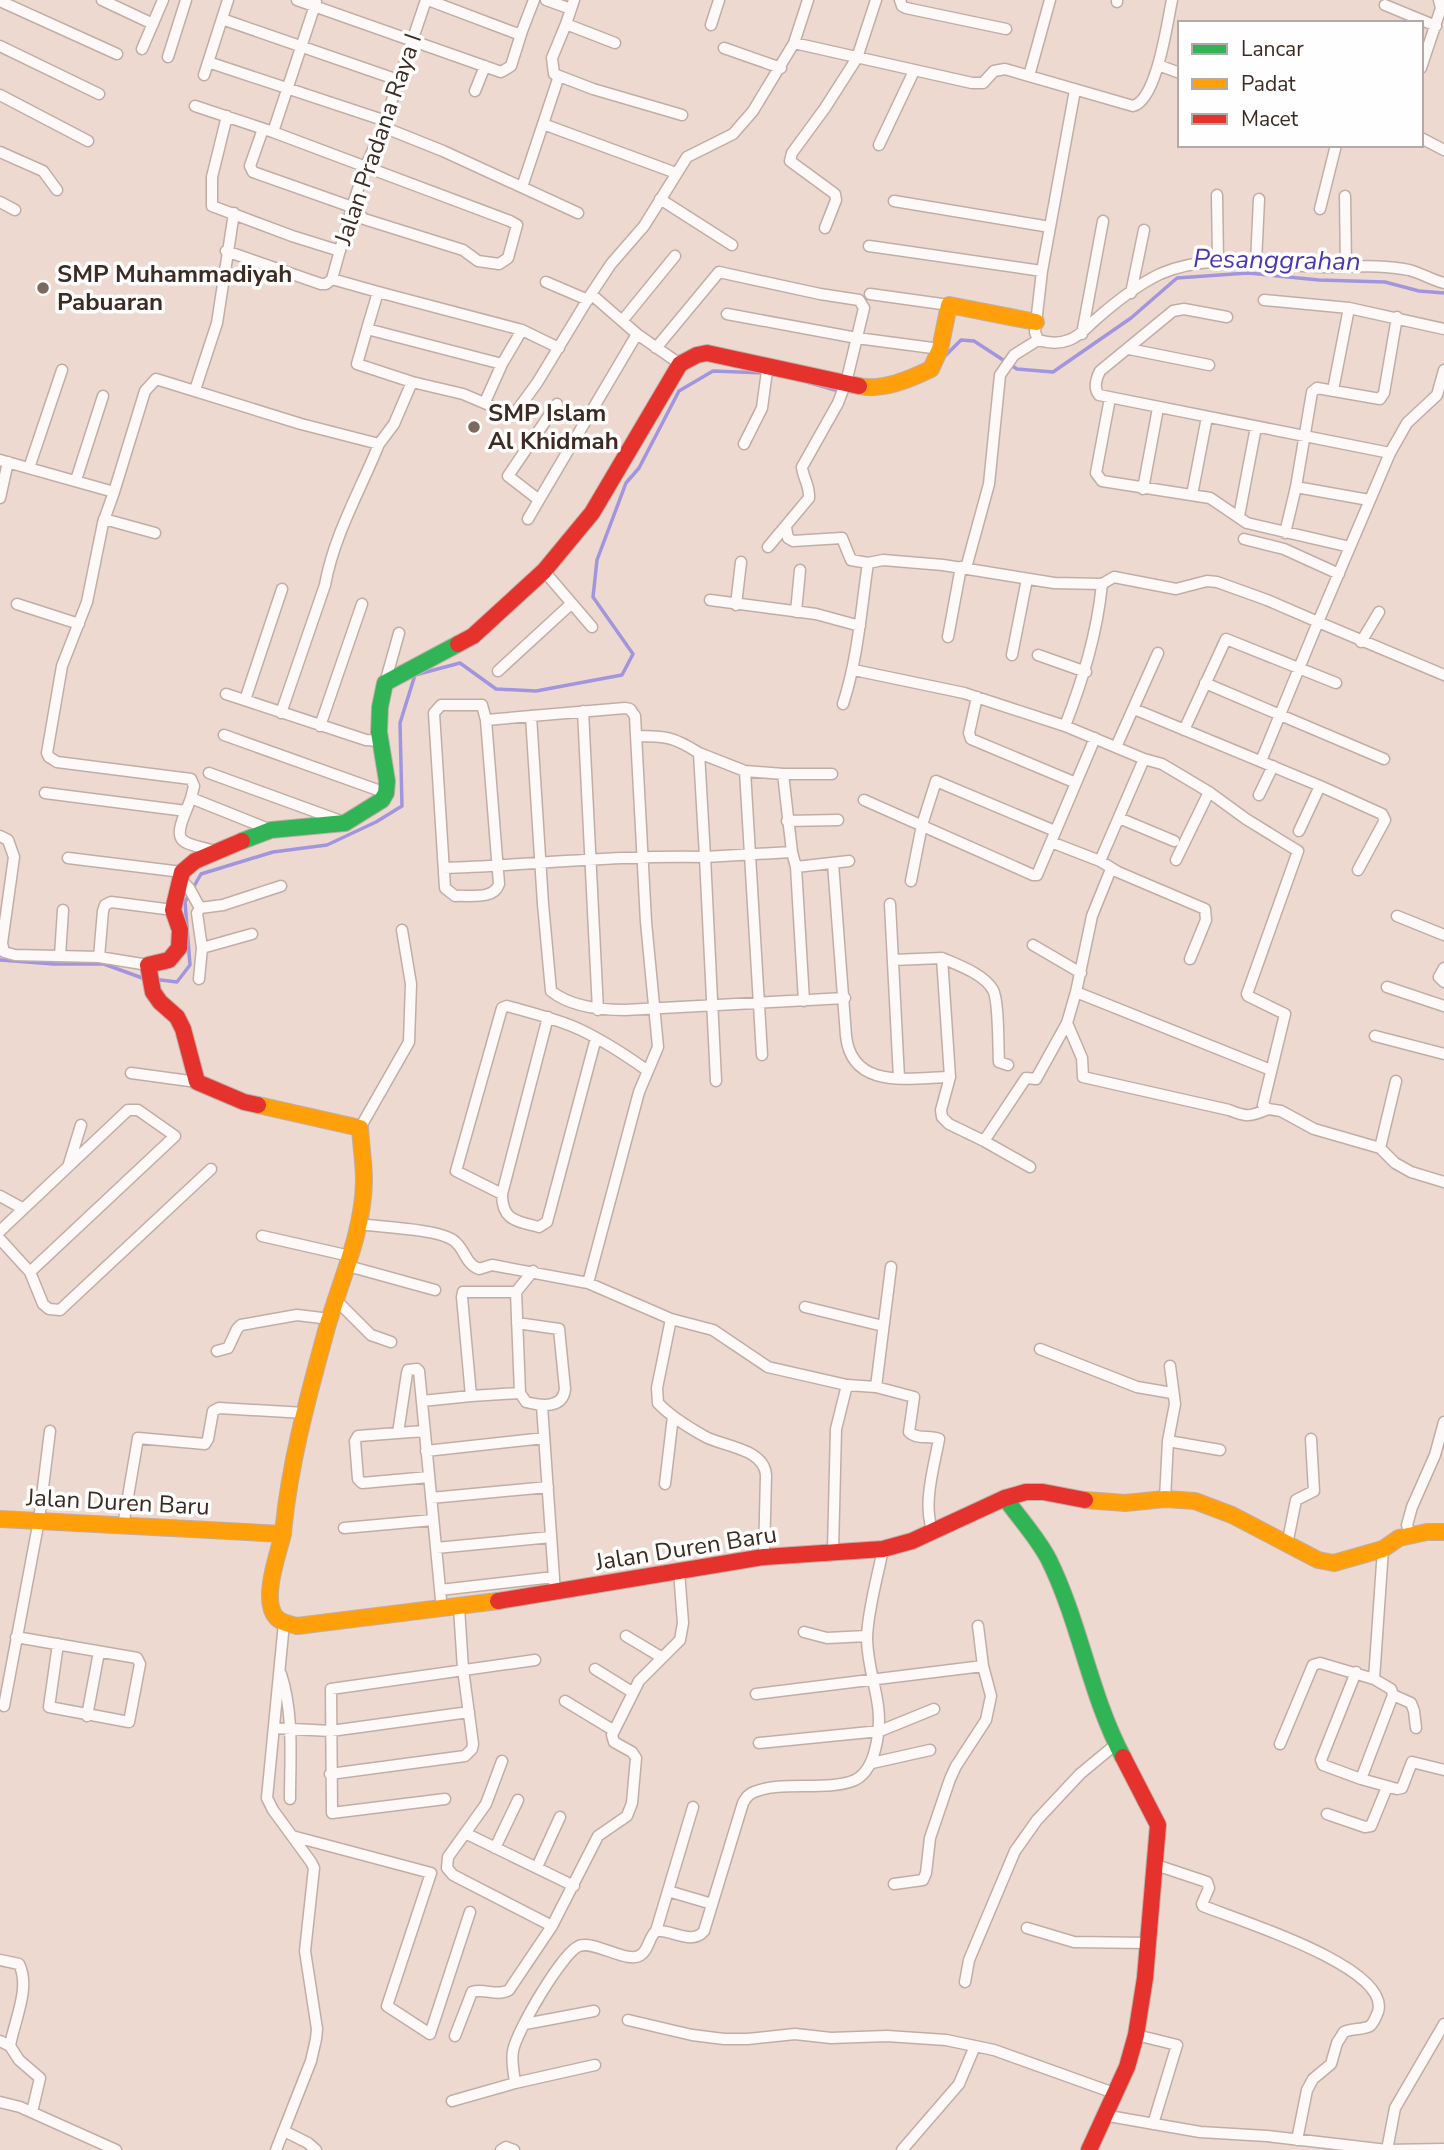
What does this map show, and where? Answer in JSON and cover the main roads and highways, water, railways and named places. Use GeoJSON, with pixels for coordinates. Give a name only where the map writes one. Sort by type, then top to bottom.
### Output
{"type":"FeatureCollection","features":[{"type":"Feature","properties":{"kind":"waterway","name":"Pesanggrahan"},"geometry":{"type":"LineString","coordinates":[[945,356],[961,340],[974,341],[1017,369],[1053,372],[1131,318],[1177,278],[1248,273],[1319,280],[1385,282],[1419,291],[1444,293]]}},
{"type":"Feature","properties":{"kind":"waterway","name":"Pesanggrahan"},"geometry":{"type":"LineString","coordinates":[[153,979],[177,982],[190,965],[185,902],[201,874],[273,852],[327,845],[376,822],[402,806],[400,723],[415,675],[460,663],[496,689],[536,691],[622,675],[633,654],[593,597],[597,560],[626,483],[639,468],[679,391],[713,371],[766,373]]}},
{"type":"Feature","properties":{"kind":"waterway","name":"Pesanggrahan"},"geometry":{"type":"LineString","coordinates":[[807,382],[835,390],[855,392]]}},
{"type":"Feature","properties":{"kind":"waterway","name":"Pesanggrahan"},"geometry":{"type":"LineString","coordinates":[[0,960],[104,964],[145,979]]}},
{"type":"Feature","properties":{"kind":"place","name":"SMP Muhammadiyah Pabuaran"},"geometry":{"type":"Point","coordinates":[43,288]}},
{"type":"Feature","properties":{"kind":"place","name":"SMP Islam Al Khidmah"},"geometry":{"type":"Point","coordinates":[474,427]}}]}
